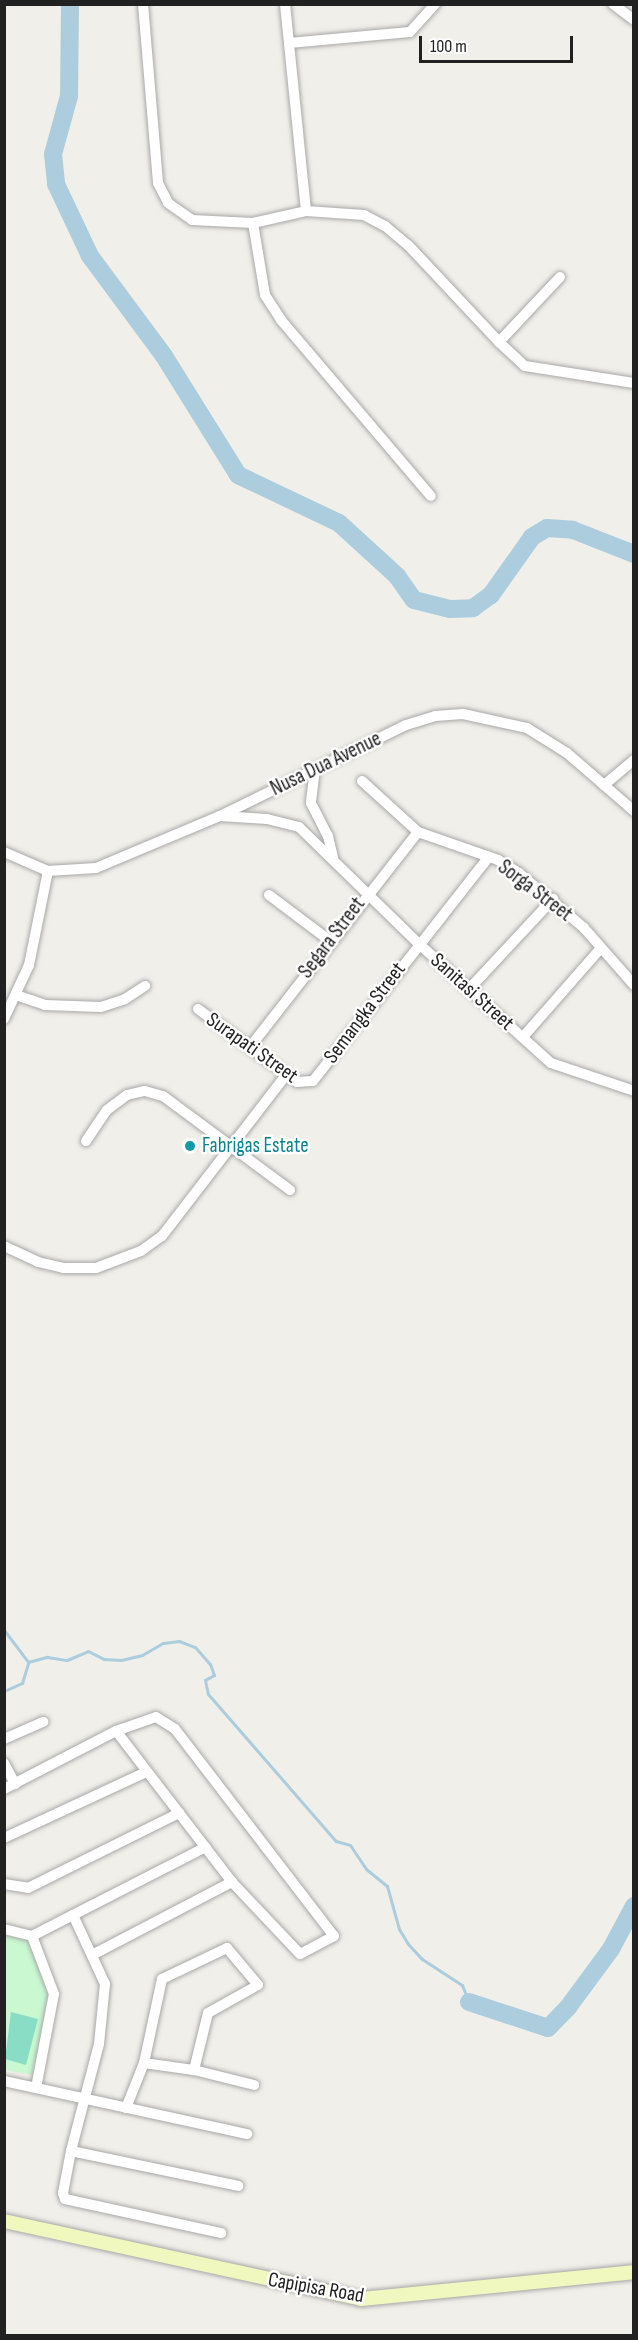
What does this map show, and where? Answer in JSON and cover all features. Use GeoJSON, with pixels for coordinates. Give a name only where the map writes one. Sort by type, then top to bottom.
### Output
{"type":"FeatureCollection","features":[{"type":"Feature","properties":{"kind":"main road","name":"Capipisa Road"},"geometry":{"type":"LineString","coordinates":[[4,2221],[361,2299],[633,2272]]}},
{"type":"Feature","properties":{"kind":"street"},"geometry":{"type":"LineString","coordinates":[[143,4],[158,183],[168,203],[192,220],[252,223],[306,211],[363,215],[385,226],[525,366],[633,383]]}},
{"type":"Feature","properties":{"kind":"street"},"geometry":{"type":"LineString","coordinates":[[285,4],[306,211]]}},
{"type":"Feature","properties":{"kind":"street"},"geometry":{"type":"LineString","coordinates":[[288,43],[410,32],[435,4]]}},
{"type":"Feature","properties":{"kind":"street"},"geometry":{"type":"LineString","coordinates":[[613,4],[633,20]]}},
{"type":"Feature","properties":{"kind":"street"},"geometry":{"type":"LineString","coordinates":[[252,223],[265,295],[281,320],[431,496]]}},
{"type":"Feature","properties":{"kind":"street"},"geometry":{"type":"LineString","coordinates":[[499,342],[560,276]]}},
{"type":"Feature","properties":{"kind":"street","name":"Nusa Dua Avenue"},"geometry":{"type":"LineString","coordinates":[[4,852],[48,871],[96,868],[219,816],[406,725],[435,716],[463,714],[527,728],[567,753],[633,811]]}},
{"type":"Feature","properties":{"kind":"street"},"geometry":{"type":"LineString","coordinates":[[604,785],[633,760]]}},
{"type":"Feature","properties":{"kind":"street","name":"Sanitasi Street"},"geometry":{"type":"LineString","coordinates":[[315,769],[311,803],[314,815],[328,836],[333,858]]}},
{"type":"Feature","properties":{"kind":"street","name":"Sorga Street"},"geometry":{"type":"LineString","coordinates":[[362,781],[394,814],[418,832],[488,858],[519,873],[553,899],[633,985]]}},
{"type":"Feature","properties":{"kind":"street"},"geometry":{"type":"LineString","coordinates":[[219,816],[267,819],[299,826],[314,815]]}},
{"type":"Feature","properties":{"kind":"street","name":"Sanitasi Street"},"geometry":{"type":"LineString","coordinates":[[299,826],[314,845],[333,858],[366,894],[550,1063],[633,1091]]}},
{"type":"Feature","properties":{"kind":"street","name":"Segara Street"},"geometry":{"type":"LineString","coordinates":[[250,1047],[366,894],[418,832]]}},
{"type":"Feature","properties":{"kind":"street","name":"Semangka Street"},"geometry":{"type":"LineString","coordinates":[[308,1084],[488,858]]}},
{"type":"Feature","properties":{"kind":"street"},"geometry":{"type":"LineString","coordinates":[[4,1019],[16,995],[37,937],[48,871]]}},
{"type":"Feature","properties":{"kind":"street"},"geometry":{"type":"LineString","coordinates":[[269,895],[330,941]]}},
{"type":"Feature","properties":{"kind":"street"},"geometry":{"type":"LineString","coordinates":[[470,988],[553,899]]}},
{"type":"Feature","properties":{"kind":"street"},"geometry":{"type":"LineString","coordinates":[[523,1037],[601,948]]}},
{"type":"Feature","properties":{"kind":"street"},"geometry":{"type":"LineString","coordinates":[[16,995],[45,1005],[101,1007],[124,999],[145,986]]}},
{"type":"Feature","properties":{"kind":"street","name":"Surapati Street"},"geometry":{"type":"LineString","coordinates":[[198,1009],[286,1075],[308,1084]]}},
{"type":"Feature","properties":{"kind":"street"},"geometry":{"type":"LineString","coordinates":[[4,1245],[38,1262],[63,1268],[96,1268],[119,1262],[162,1236],[286,1075]]}},
{"type":"Feature","properties":{"kind":"street"},"geometry":{"type":"LineString","coordinates":[[86,1141],[107,1110],[127,1095],[145,1091],[163,1096],[290,1190]]}},
{"type":"Feature","properties":{"kind":"street"},"geometry":{"type":"LineString","coordinates":[[4,1763],[10,1787],[116,1731],[156,1717],[175,1729],[334,1936],[300,1954],[232,1882],[116,1731]]}},
{"type":"Feature","properties":{"kind":"street"},"geometry":{"type":"LineString","coordinates":[[4,1739],[43,1722]]}},
{"type":"Feature","properties":{"kind":"street"},"geometry":{"type":"LineString","coordinates":[[4,1838],[146,1772]]}},
{"type":"Feature","properties":{"kind":"street"},"geometry":{"type":"LineString","coordinates":[[4,1884],[28,1888],[179,1813]]}},
{"type":"Feature","properties":{"kind":"street"},"geometry":{"type":"LineString","coordinates":[[4,1929],[32,1936],[206,1847]]}},
{"type":"Feature","properties":{"kind":"street"},"geometry":{"type":"LineString","coordinates":[[94,1954],[232,1882]]}},
{"type":"Feature","properties":{"kind":"street"},"geometry":{"type":"LineString","coordinates":[[73,1915],[94,1954],[105,1984],[99,2044],[83,2099],[63,2193],[71,2204],[221,2233]]}},
{"type":"Feature","properties":{"kind":"street"},"geometry":{"type":"LineString","coordinates":[[32,1936],[54,1994],[36,2088]]}},
{"type":"Feature","properties":{"kind":"street"},"geometry":{"type":"LineString","coordinates":[[126,2108],[144,2063],[162,1979],[227,1948],[258,1984],[208,2013],[194,2070]]}},
{"type":"Feature","properties":{"kind":"street"},"geometry":{"type":"LineString","coordinates":[[144,2063],[194,2070],[254,2085]]}},
{"type":"Feature","properties":{"kind":"street"},"geometry":{"type":"LineString","coordinates":[[4,2081],[247,2134]]}},
{"type":"Feature","properties":{"kind":"street"},"geometry":{"type":"LineString","coordinates":[[71,2151],[238,2186]]}},
{"type":"Feature","properties":{"kind":"green space"},"geometry":{"type":"Polygon","coordinates":[[[4,1935],[29,1940],[51,1991],[37,2076],[5,2070],[4,1935]]]}},
{"type":"Feature","properties":{"kind":"green space"},"geometry":{"type":"Polygon","coordinates":[[[11,2012],[38,2019],[26,2065],[5,2059],[11,2012]]]}},
{"type":"Feature","properties":{"kind":"waterway"},"geometry":{"type":"LineString","coordinates":[[70,4],[69,96],[53,154],[56,184],[90,256],[164,356],[238,475],[339,523],[397,576],[414,600],[450,609],[473,608],[491,595],[532,537],[547,528],[573,530],[634,554]]}},
{"type":"Feature","properties":{"kind":"waterway"},"geometry":{"type":"LineString","coordinates":[[4,1630],[28,1662]]}},
{"type":"Feature","properties":{"kind":"waterway"},"geometry":{"type":"LineString","coordinates":[[28,1662],[47,1657],[67,1660],[88,1651],[104,1659],[121,1660],[142,1655],[163,1643],[179,1641],[195,1647],[210,1664],[214,1675],[205,1680],[208,1694],[336,1841],[350,1845],[366,1869],[387,1886],[399,1929],[408,1944],[422,1959],[462,1985],[469,2002]]}},
{"type":"Feature","properties":{"kind":"waterway"},"geometry":{"type":"LineString","coordinates":[[4,1691],[22,1683],[28,1663]]}},
{"type":"Feature","properties":{"kind":"waterway"},"geometry":{"type":"LineString","coordinates":[[469,2002],[548,2028],[569,2006],[611,1949],[634,1906]]}},
{"type":"Feature","properties":{"kind":"place","name":"Fabrigas Estate"},"geometry":{"type":"Point","coordinates":[190,1146]}}]}
